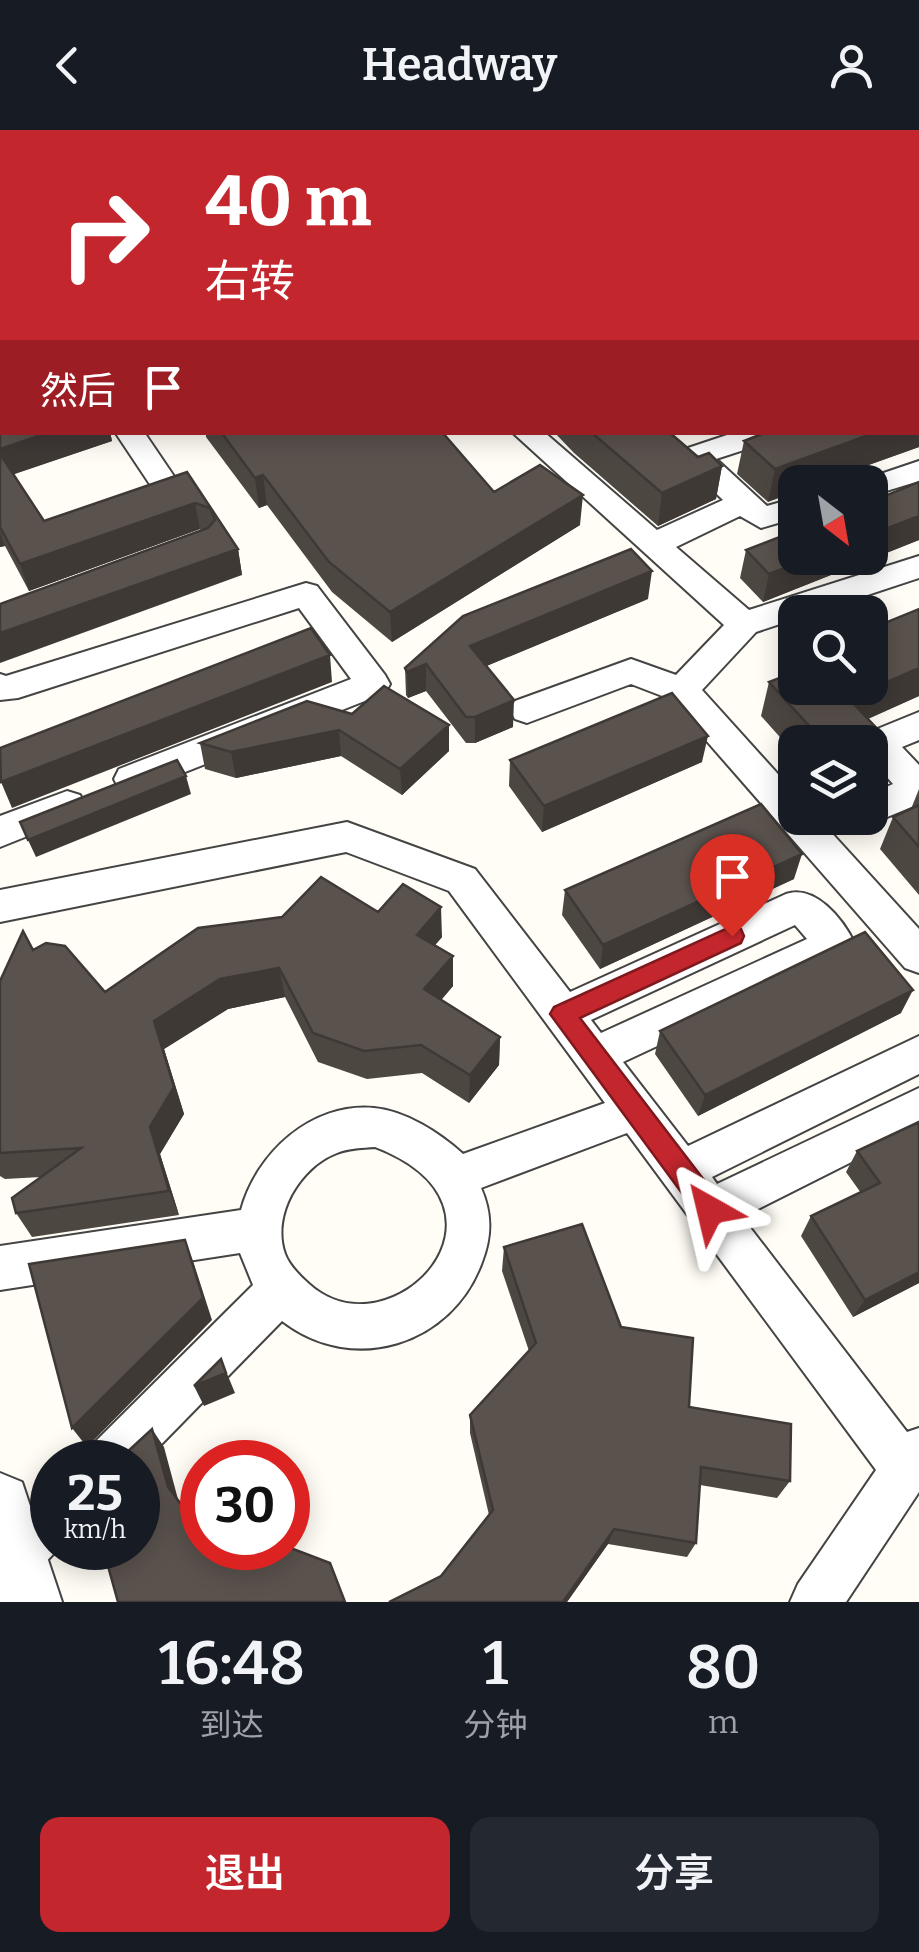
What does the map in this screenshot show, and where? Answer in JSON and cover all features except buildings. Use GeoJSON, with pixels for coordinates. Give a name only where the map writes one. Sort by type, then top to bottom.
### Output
{"type":"FeatureCollection","features":[{"type":"Feature","properties":{"kind":"street"},"geometry":{"type":"LineString","coordinates":[[117,512],[172,494],[134,435]]}},
{"type":"Feature","properties":{"kind":"street"},"geometry":{"type":"LineString","coordinates":[[539,435],[744,624]]}},
{"type":"Feature","properties":{"kind":"street"},"geometry":{"type":"LineString","coordinates":[[759,435],[695,456],[761,518],[778,513]]}},
{"type":"Feature","properties":{"kind":"street"},"geometry":{"type":"LineString","coordinates":[[888,481],[919,472]]}},
{"type":"Feature","properties":{"kind":"street"},"geometry":{"type":"LineString","coordinates":[[653,544],[744,502]]}},
{"type":"Feature","properties":{"kind":"street"},"geometry":{"type":"LineString","coordinates":[[682,690],[744,624],[919,567]]}},
{"type":"Feature","properties":{"kind":"street"},"geometry":{"type":"LineString","coordinates":[[0,687],[6,689],[306,594],[372,684],[0,832]]}},
{"type":"Feature","properties":{"kind":"street"},"geometry":{"type":"LineString","coordinates":[[290,636],[327,622]]}},
{"type":"Feature","properties":{"kind":"street"},"geometry":{"type":"LineString","coordinates":[[528,710],[631,671],[682,690],[778,797]]}},
{"type":"Feature","properties":{"kind":"street"},"geometry":{"type":"LineString","coordinates":[[888,738],[919,725]]}},
{"type":"Feature","properties":{"kind":"street"},"geometry":{"type":"LineString","coordinates":[[888,755],[919,788],[888,802]]}},
{"type":"Feature","properties":{"kind":"street"},"geometry":{"type":"LineString","coordinates":[[812,835],[919,956]]}},
{"type":"Feature","properties":{"kind":"street"},"geometry":{"type":"LineString","coordinates":[[0,906],[346,837],[462,880],[710,1210],[912,1459],[816,1602]]}},
{"type":"Feature","properties":{"kind":"street"},"geometry":{"type":"LineString","coordinates":[[562,1014],[800,904],[836,944],[594,1056]]}},
{"type":"Feature","properties":{"kind":"street"},"geometry":{"type":"LineString","coordinates":[[680,1170],[919,1054]]}},
{"type":"Feature","properties":{"kind":"street"},"geometry":{"type":"LineString","coordinates":[[710,1210],[919,1107]]}},
{"type":"Feature","properties":{"kind":"street"},"geometry":{"type":"LineString","coordinates":[[458,1176],[635,1111]]}},
{"type":"Feature","properties":{"kind":"street"},"geometry":{"type":"LineString","coordinates":[[375,1127],[408,1134],[436,1151],[458,1176],[469,1208],[468,1240],[457,1271],[436,1298],[407,1318],[372,1327],[337,1325],[306,1312],[280,1290],[264,1262],[260,1230],[266,1196],[284,1167],[310,1144],[341,1130],[375,1127]]}},
{"type":"Feature","properties":{"kind":"street"},"geometry":{"type":"LineString","coordinates":[[0,1268],[260,1230]]}},
{"type":"Feature","properties":{"kind":"street"},"geometry":{"type":"LineString","coordinates":[[131,1440],[280,1290]]}},
{"type":"Feature","properties":{"kind":"route"},"geometry":{"type":"LineString","coordinates":[[710,1210],[562,1014],[732,936]]}}]}
